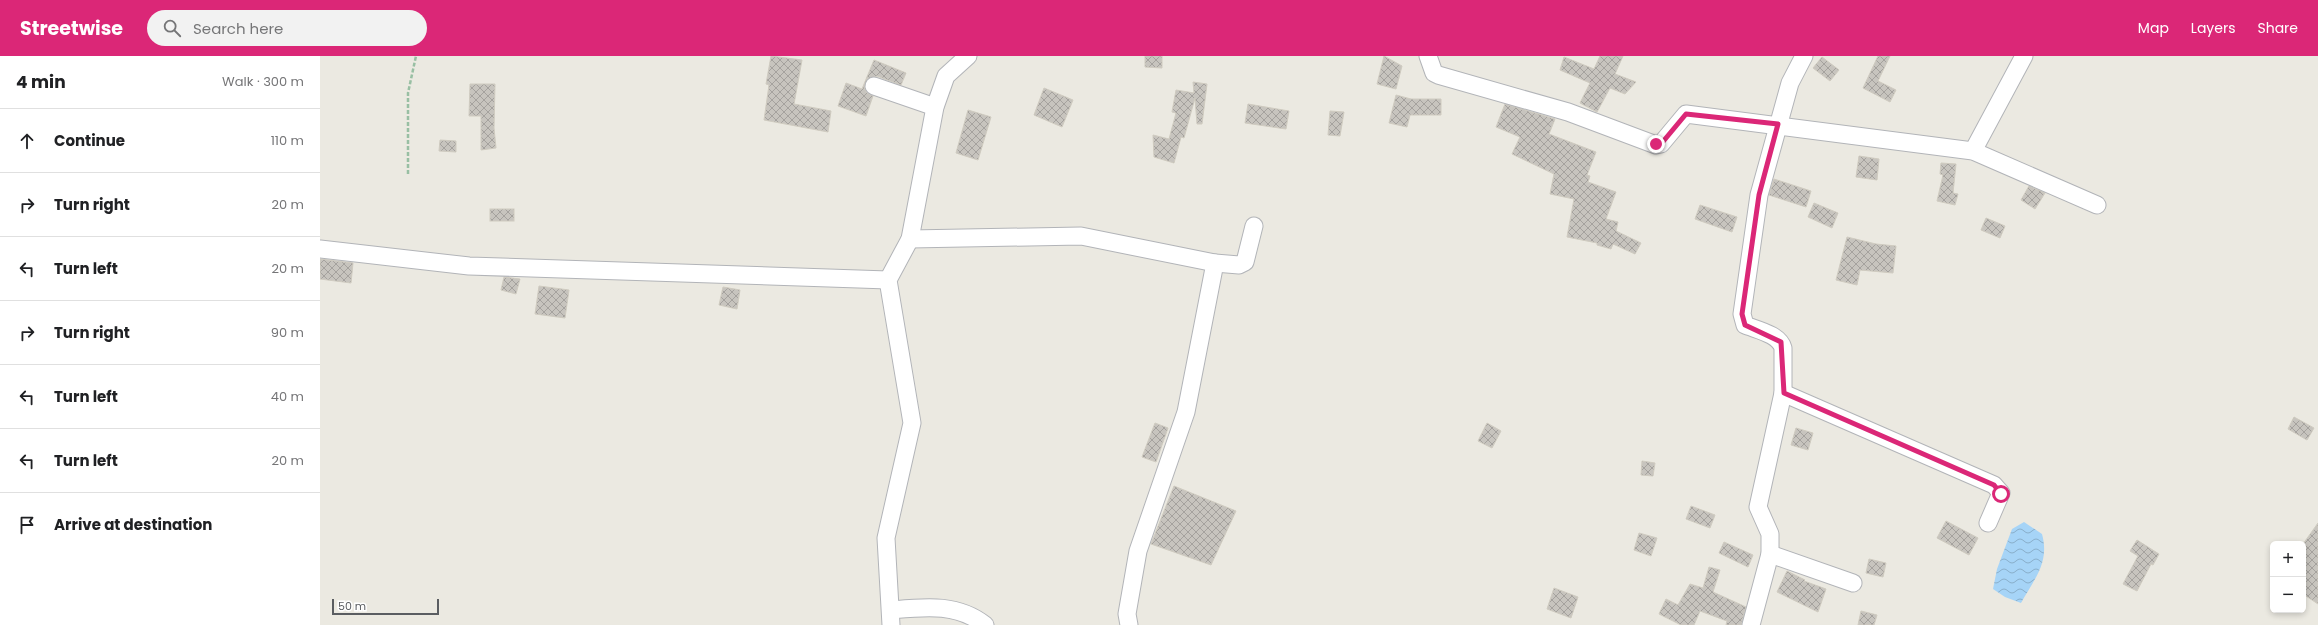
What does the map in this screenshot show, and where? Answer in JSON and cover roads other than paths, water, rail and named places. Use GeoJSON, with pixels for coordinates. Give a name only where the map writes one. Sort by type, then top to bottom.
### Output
{"type":"FeatureCollection","features":[{"type":"Feature","properties":{"kind":"street"},"geometry":{"type":"LineString","coordinates":[[968,56],[946,76],[935,107],[910,239],[888,280],[912,423],[886,538],[891,618],[932,606],[963,612],[985,625]]}},
{"type":"Feature","properties":{"kind":"street"},"geometry":{"type":"LineString","coordinates":[[1428,56],[1434,73],[1438,75],[1568,112],[1656,144],[1661,144],[1686,114],[1778,124],[1973,150],[2097,205]]}},
{"type":"Feature","properties":{"kind":"street"},"geometry":{"type":"LineString","coordinates":[[1751,625],[1770,554],[1770,534],[1758,507],[1784,393],[1781,342],[1745,325],[1742,314],[1759,195],[1792,78],[1804,56]]}},
{"type":"Feature","properties":{"kind":"street"},"geometry":{"type":"LineString","coordinates":[[1973,150],[2024,56]]}},
{"type":"Feature","properties":{"kind":"street"},"geometry":{"type":"LineString","coordinates":[[874,86],[935,107]]}},
{"type":"Feature","properties":{"kind":"street"},"geometry":{"type":"LineString","coordinates":[[910,239],[1081,236],[1215,263],[1239,265],[1245,262],[1254,226]]}},
{"type":"Feature","properties":{"kind":"street"},"geometry":{"type":"LineString","coordinates":[[320,249],[469,266],[888,280]]}},
{"type":"Feature","properties":{"kind":"street"},"geometry":{"type":"LineString","coordinates":[[1129,625],[1126,614],[1138,551],[1186,412],[1215,263]]}},
{"type":"Feature","properties":{"kind":"street"},"geometry":{"type":"LineString","coordinates":[[1784,393],[1994,485],[2001,494],[1988,523]]}},
{"type":"Feature","properties":{"kind":"street"},"geometry":{"type":"LineString","coordinates":[[1770,554],[1853,583]]}},
{"type":"Feature","properties":{"kind":"water"},"geometry":{"type":"Polygon","coordinates":[[[2024,522],[2042,534],[2044,554],[2039,570],[2021,603],[2005,597],[1993,589],[1997,569],[2012,529],[2024,522]]]}}]}
